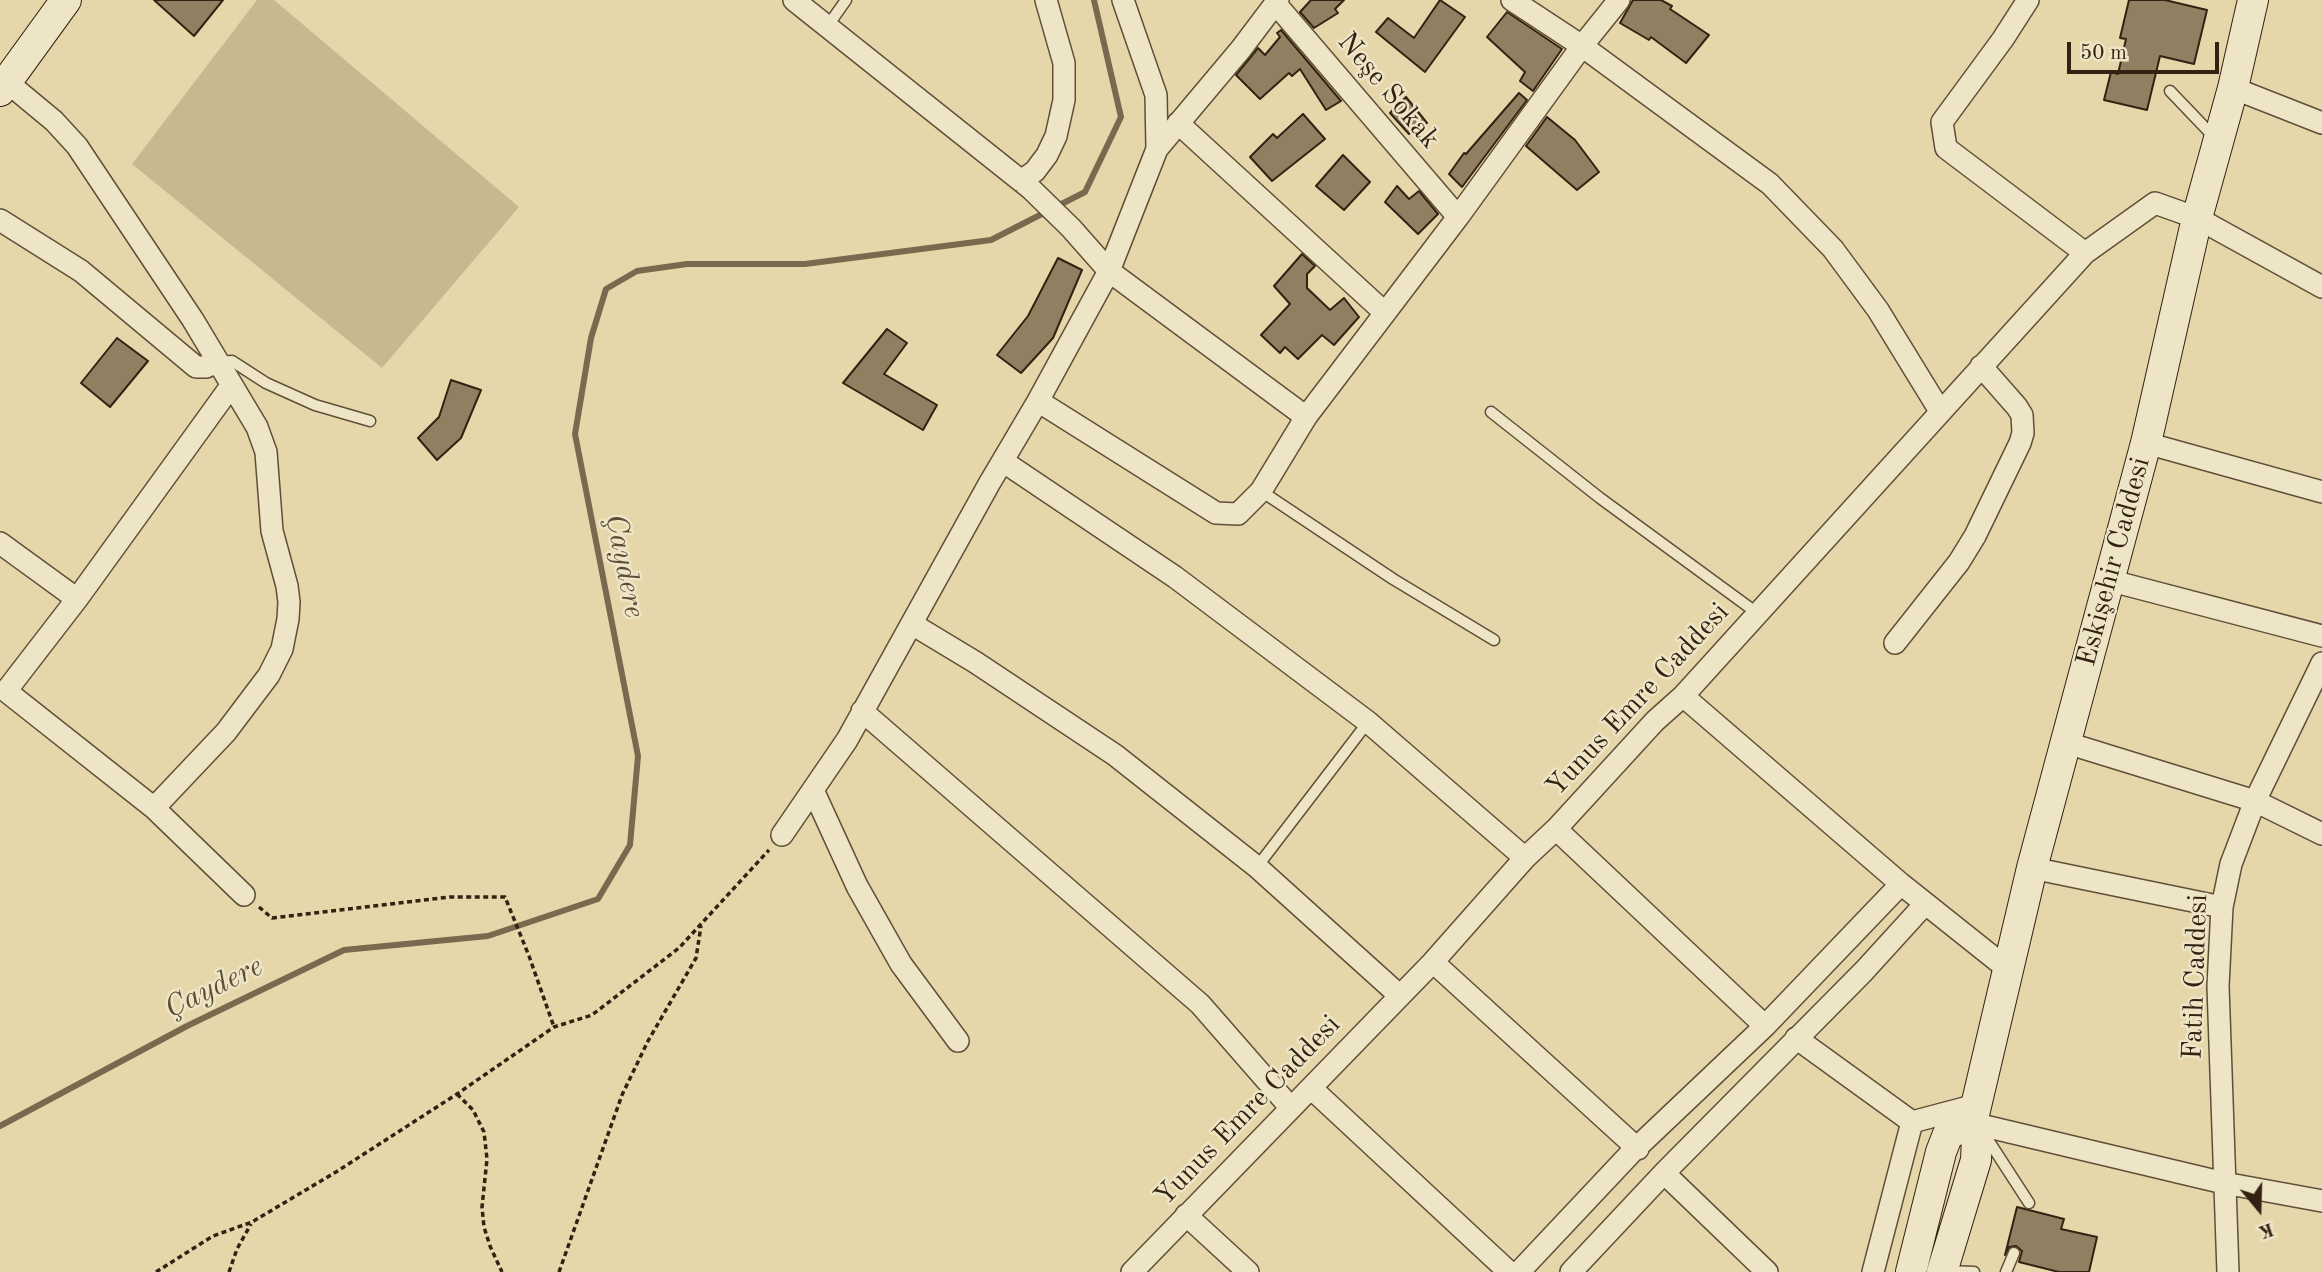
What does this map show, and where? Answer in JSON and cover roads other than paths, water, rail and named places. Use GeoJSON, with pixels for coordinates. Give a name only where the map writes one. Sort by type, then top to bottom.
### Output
{"type":"FeatureCollection","features":[{"type":"Feature","properties":{"kind":"main road"},"geometry":{"type":"LineString","coordinates":[[3,87],[66,0]]}},
{"type":"Feature","properties":{"kind":"main road","name":"Eskişehir Caddesi"},"geometry":{"type":"LineString","coordinates":[[1942,1271],[1976,1160],[1974,1114],[2032,868],[2146,443],[2197,218],[2233,88],[2253,0]]}},
{"type":"Feature","properties":{"kind":"main road"},"geometry":{"type":"LineString","coordinates":[[1911,1272],[1948,1134],[1974,1114]]}},
{"type":"Feature","properties":{"kind":"street"},"geometry":{"type":"LineString","coordinates":[[794,0],[1025,184],[1071,228],[1109,271],[1306,417]]}},
{"type":"Feature","properties":{"kind":"street"},"geometry":{"type":"LineString","coordinates":[[1025,184],[1047,155],[1056,136],[1064,100],[1064,63],[1046,0]]}},
{"type":"Feature","properties":{"kind":"street"},"geometry":{"type":"LineString","coordinates":[[1123,0],[1156,95],[1157,149]]}},
{"type":"Feature","properties":{"kind":"street"},"geometry":{"type":"LineString","coordinates":[[1512,0],[1582,46],[1770,184],[1833,249],[1878,310],[1940,411]]}},
{"type":"Feature","properties":{"kind":"street"},"geometry":{"type":"LineString","coordinates":[[1038,401],[1216,513],[1238,514],[1261,491],[1306,417],[1619,0]]}},
{"type":"Feature","properties":{"kind":"street"},"geometry":{"type":"LineString","coordinates":[[2028,0],[1942,122],[1946,148],[2085,253]]}},
{"type":"Feature","properties":{"kind":"street"},"geometry":{"type":"LineString","coordinates":[[782,835],[847,740],[1038,401],[1109,271],[1157,149],[1241,49],[1276,1]]}},
{"type":"Feature","properties":{"kind":"street","name":"Neşe Sokak"},"geometry":{"type":"LineString","coordinates":[[1276,1],[1458,217]]}},
{"type":"Feature","properties":{"kind":"street"},"geometry":{"type":"LineString","coordinates":[[3,87],[54,121],[77,146],[186,310],[257,427],[266,452],[272,531],[287,586],[286,635],[269,675],[226,732],[154,808]]}},
{"type":"Feature","properties":{"kind":"street"},"geometry":{"type":"LineString","coordinates":[[2233,88],[2322,123]]}},
{"type":"Feature","properties":{"kind":"street"},"geometry":{"type":"LineString","coordinates":[[1178,123],[1384,312]]}},
{"type":"Feature","properties":{"kind":"street","name":"Yunus Emre Caddesi"},"geometry":{"type":"LineString","coordinates":[[1132,1272],[1433,962],[1525,858],[1683,696],[2085,253],[2155,202],[2197,218]]}},
{"type":"Feature","properties":{"kind":"street"},"geometry":{"type":"LineString","coordinates":[[2197,218],[2322,287]]}},
{"type":"Feature","properties":{"kind":"street"},"geometry":{"type":"LineString","coordinates":[[0,220],[81,271],[196,368],[217,362]]}},
{"type":"Feature","properties":{"kind":"street"},"geometry":{"type":"LineString","coordinates":[[1895,643],[1959,562],[1975,536],[2020,443],[2024,423],[2018,407],[1981,366]]}},
{"type":"Feature","properties":{"kind":"street"},"geometry":{"type":"LineString","coordinates":[[230,386],[77,599],[3,694],[154,808],[244,895]]}},
{"type":"Feature","properties":{"kind":"street"},"geometry":{"type":"LineString","coordinates":[[2146,443],[2322,492]]}},
{"type":"Feature","properties":{"kind":"street"},"geometry":{"type":"LineString","coordinates":[[1004,462],[1175,577],[1368,722],[1525,858]]}},
{"type":"Feature","properties":{"kind":"street"},"geometry":{"type":"LineString","coordinates":[[0,542],[77,599]]}},
{"type":"Feature","properties":{"kind":"street"},"geometry":{"type":"LineString","coordinates":[[2108,580],[2322,636]]}},
{"type":"Feature","properties":{"kind":"street"},"geometry":{"type":"LineString","coordinates":[[912,624],[975,662],[1115,755],[1257,867],[1399,995]]}},
{"type":"Feature","properties":{"kind":"street","name":"Fatih Caddesi"},"geometry":{"type":"LineString","coordinates":[[2228,1272],[2218,986],[2222,907],[2231,864],[2255,801],[2322,663]]}},
{"type":"Feature","properties":{"kind":"street"},"geometry":{"type":"LineString","coordinates":[[1683,696],[1901,884],[2009,970]]}},
{"type":"Feature","properties":{"kind":"street"},"geometry":{"type":"LineString","coordinates":[[2302,702],[2322,710]]}},
{"type":"Feature","properties":{"kind":"street"},"geometry":{"type":"LineString","coordinates":[[862,711],[1200,1004],[1290,1107]]}},
{"type":"Feature","properties":{"kind":"street"},"geometry":{"type":"LineString","coordinates":[[2067,743],[2255,801],[2322,834]]}},
{"type":"Feature","properties":{"kind":"street"},"geometry":{"type":"LineString","coordinates":[[813,790],[857,886],[901,964],[958,1041]]}},
{"type":"Feature","properties":{"kind":"street"},"geometry":{"type":"LineString","coordinates":[[1556,829],[1765,1026]]}},
{"type":"Feature","properties":{"kind":"street"},"geometry":{"type":"LineString","coordinates":[[2032,868],[2222,907]]}},
{"type":"Feature","properties":{"kind":"street"},"geometry":{"type":"LineString","coordinates":[[1520,1272],[1637,1149],[1765,1026],[1901,884]]}},
{"type":"Feature","properties":{"kind":"street"},"geometry":{"type":"LineString","coordinates":[[1571,1272],[1664,1173],[1864,971],[1925,904]]}},
{"type":"Feature","properties":{"kind":"street"},"geometry":{"type":"LineString","coordinates":[[1433,962],[1637,1149]]}},
{"type":"Feature","properties":{"kind":"street"},"geometry":{"type":"LineString","coordinates":[[1796,1038],[1912,1122],[1974,1114],[2224,1184],[2322,1201]]}},
{"type":"Feature","properties":{"kind":"street"},"geometry":{"type":"LineString","coordinates":[[1311,1087],[1509,1272]]}},
{"type":"Feature","properties":{"kind":"street"},"geometry":{"type":"LineString","coordinates":[[1873,1272],[1912,1122]]}},
{"type":"Feature","properties":{"kind":"street"},"geometry":{"type":"LineString","coordinates":[[1664,1173],[1767,1272]]}},
{"type":"Feature","properties":{"kind":"street"},"geometry":{"type":"LineString","coordinates":[[1186,1215],[1248,1272]]}},
{"type":"Feature","properties":{"kind":"lane"},"geometry":{"type":"LineString","coordinates":[[827,27],[846,0]]}},
{"type":"Feature","properties":{"kind":"lane"},"geometry":{"type":"LineString","coordinates":[[2170,92],[2218,141]]}},
{"type":"Feature","properties":{"kind":"lane"},"geometry":{"type":"LineString","coordinates":[[217,362],[232,361],[266,383],[315,405],[370,421]]}},
{"type":"Feature","properties":{"kind":"lane"},"geometry":{"type":"LineString","coordinates":[[1491,412],[1600,498],[1757,613]]}},
{"type":"Feature","properties":{"kind":"lane"},"geometry":{"type":"LineString","coordinates":[[1261,491],[1393,579],[1494,640]]}},
{"type":"Feature","properties":{"kind":"lane"},"geometry":{"type":"LineString","coordinates":[[1257,867],[1368,722]]}},
{"type":"Feature","properties":{"kind":"lane"},"geometry":{"type":"LineString","coordinates":[[1974,1114],[2029,1203]]}},
{"type":"Feature","properties":{"kind":"lane"},"geometry":{"type":"LineString","coordinates":[[2006,1272],[2014,1253]]}},
{"type":"Feature","properties":{"kind":"lane"},"geometry":{"type":"LineString","coordinates":[[1942,1271],[1974,1272]]}},
{"type":"Feature","properties":{"kind":"waterway","name":"Çaydere"},"geometry":{"type":"LineString","coordinates":[[0,1126],[187,1026],[344,950],[488,936],[598,899],[630,845],[638,756],[575,434],[591,338],[606,289],[637,271],[687,264],[805,264],[991,240],[1085,192],[1121,117],[1094,0]]}}]}
